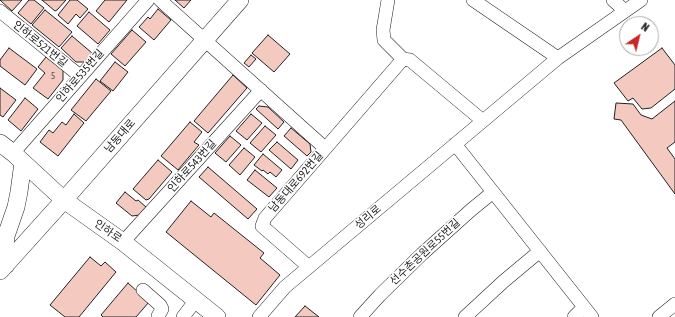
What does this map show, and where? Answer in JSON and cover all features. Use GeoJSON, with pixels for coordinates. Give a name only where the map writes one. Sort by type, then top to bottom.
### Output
{"type":"FeatureCollection","features":[{"type":"Feature","properties":{"kind":"main road","name":"남동대로"},"geometry":{"type":"LineString","coordinates":[[3,268],[240,0]]}},
{"type":"Feature","properties":{"kind":"main road","name":"인하로"},"geometry":{"type":"LineString","coordinates":[[12,153],[64,200],[123,242],[216,317]]}},
{"type":"Feature","properties":{"kind":"main road"},"geometry":{"type":"LineString","coordinates":[[3,268],[6,236],[16,206],[12,153]]}},
{"type":"Feature","properties":{"kind":"street","name":"인하로535번길"},"geometry":{"type":"LineString","coordinates":[[12,153],[148,0]]}},
{"type":"Feature","properties":{"kind":"street","name":"남동대로692번길"},"geometry":{"type":"LineString","coordinates":[[160,0],[325,148]]}},
{"type":"Feature","properties":{"kind":"street"},"geometry":{"type":"LineString","coordinates":[[388,0],[383,30],[384,40],[403,59],[410,60],[483,121]]}},
{"type":"Feature","properties":{"kind":"street"},"geometry":{"type":"LineString","coordinates":[[474,0],[558,58]]}},
{"type":"Feature","properties":{"kind":"street"},"geometry":{"type":"LineString","coordinates":[[613,0],[625,11]]}},
{"type":"Feature","properties":{"kind":"street","name":"성리로"},"geometry":{"type":"LineString","coordinates":[[259,317],[285,287],[558,58],[641,0]]}},
{"type":"Feature","properties":{"kind":"street","name":"인하로521번길"},"geometry":{"type":"LineString","coordinates":[[0,11],[80,76]]}},
{"type":"Feature","properties":{"kind":"street","name":"남동대로692번길"},"geometry":{"type":"LineString","coordinates":[[309,267],[262,226],[264,218],[403,59]]}},
{"type":"Feature","properties":{"kind":"street","name":"인하로543번길"},"geometry":{"type":"LineString","coordinates":[[123,242],[261,90]]}},
{"type":"Feature","properties":{"kind":"street"},"geometry":{"type":"LineString","coordinates":[[455,144],[592,317]]}},
{"type":"Feature","properties":{"kind":"street","name":"선수촌공원로55번길"},"geometry":{"type":"LineString","coordinates":[[360,317],[422,254],[493,192]]}},
{"type":"Feature","properties":{"kind":"street"},"geometry":{"type":"LineString","coordinates":[[465,317],[504,281],[540,251]]}},
{"type":"Feature","properties":{"kind":"street"},"geometry":{"type":"LineString","coordinates":[[142,290],[160,304],[162,309],[158,317]]}},
{"type":"Feature","properties":{"kind":"street"},"geometry":{"type":"LineString","coordinates":[[183,317],[196,300]]}},
{"type":"Feature","properties":{"kind":"street"},"geometry":{"type":"LineString","coordinates":[[659,317],[675,304]]}},
{"type":"Feature","properties":{"kind":"street"},"geometry":{"type":"LineString","coordinates":[[574,317],[584,307]]}},
{"type":"Feature","properties":{"kind":"building"},"geometry":{"type":"Polygon","coordinates":[[[0,0],[22,0],[12,11],[0,0]]]}},
{"type":"Feature","properties":{"kind":"building"},"geometry":{"type":"Polygon","coordinates":[[[29,0],[34,0],[44,8],[31,24],[18,13],[29,0]]]}},
{"type":"Feature","properties":{"kind":"building"},"geometry":{"type":"Polygon","coordinates":[[[42,0],[66,0],[55,11],[42,0]]]}},
{"type":"Feature","properties":{"kind":"building"},"geometry":{"type":"Polygon","coordinates":[[[70,0],[77,0],[88,9],[80,18],[76,14],[68,24],[58,15],[70,0]]]}},
{"type":"Feature","properties":{"kind":"building"},"geometry":{"type":"Polygon","coordinates":[[[105,0],[127,0],[109,22],[96,11],[105,0]]]}},
{"type":"Feature","properties":{"kind":"building"},"geometry":{"type":"Polygon","coordinates":[[[175,0],[191,0],[184,8],[175,0]]]}},
{"type":"Feature","properties":{"kind":"building"},"geometry":{"type":"Polygon","coordinates":[[[158,9],[171,20],[154,40],[139,27],[148,17],[150,19],[158,9]]]}},
{"type":"Feature","properties":{"kind":"building"},"geometry":{"type":"Polygon","coordinates":[[[45,10],[72,32],[59,47],[32,25],[45,10]]]}},
{"type":"Feature","properties":{"kind":"building"},"geometry":{"type":"Polygon","coordinates":[[[89,12],[110,30],[98,44],[77,26],[89,12]]]}},
{"type":"Feature","properties":{"kind":"building"},"geometry":{"type":"Polygon","coordinates":[[[132,30],[146,42],[125,66],[111,54],[132,30]]]}},
{"type":"Feature","properties":{"kind":"building"},"geometry":{"type":"Polygon","coordinates":[[[268,35],[290,54],[274,72],[252,53],[268,35]]]}},
{"type":"Feature","properties":{"kind":"building"},"geometry":{"type":"Polygon","coordinates":[[[72,36],[92,53],[85,62],[76,62],[61,48],[72,36]]]}},
{"type":"Feature","properties":{"kind":"building"},"geometry":{"type":"Polygon","coordinates":[[[9,48],[37,69],[25,85],[0,66],[0,60],[9,48]]]}},
{"type":"Feature","properties":{"kind":"building"},"geometry":{"type":"Polygon","coordinates":[[[662,48],[675,65],[675,89],[651,108],[642,109],[633,98],[628,101],[614,83],[651,56],[659,56],[659,50],[662,48]]]}},
{"type":"Feature","properties":{"kind":"building"},"geometry":{"type":"Polygon","coordinates":[[[251,55],[256,59],[249,67],[244,63],[251,55]]]}},
{"type":"Feature","properties":{"kind":"building"},"geometry":{"type":"Polygon","coordinates":[[[46,57],[63,70],[63,80],[48,99],[33,88],[45,73],[38,67],[46,57]]]}},
{"type":"Feature","properties":{"kind":"building"},"geometry":{"type":"Polygon","coordinates":[[[115,62],[128,72],[113,91],[100,81],[115,62]]]}},
{"type":"Feature","properties":{"kind":"building"},"geometry":{"type":"Polygon","coordinates":[[[233,75],[247,88],[208,133],[194,121],[233,75]]]}},
{"type":"Feature","properties":{"kind":"building"},"geometry":{"type":"Polygon","coordinates":[[[96,79],[111,91],[86,121],[71,110],[96,79]]]}},
{"type":"Feature","properties":{"kind":"building"},"geometry":{"type":"Polygon","coordinates":[[[0,88],[16,100],[3,117],[0,115],[0,88]]]}},
{"type":"Feature","properties":{"kind":"building"},"geometry":{"type":"Polygon","coordinates":[[[25,98],[38,109],[21,131],[8,120],[25,98]]]}},
{"type":"Feature","properties":{"kind":"building"},"geometry":{"type":"Polygon","coordinates":[[[675,101],[675,142],[667,148],[675,159],[675,194],[621,120],[614,119],[616,103],[633,104],[641,115],[652,119],[675,101]]]}},
{"type":"Feature","properties":{"kind":"building"},"geometry":{"type":"Polygon","coordinates":[[[259,106],[268,107],[284,122],[278,129],[256,109],[259,106]]]}},
{"type":"Feature","properties":{"kind":"building"},"geometry":{"type":"Polygon","coordinates":[[[74,114],[84,123],[58,156],[40,142],[49,130],[53,133],[62,122],[66,125],[74,114]]]}},
{"type":"Feature","properties":{"kind":"building"},"geometry":{"type":"Polygon","coordinates":[[[251,114],[262,123],[247,140],[236,131],[251,114]]]}},
{"type":"Feature","properties":{"kind":"building"},"geometry":{"type":"Polygon","coordinates":[[[190,122],[202,132],[194,142],[199,145],[178,170],[161,156],[190,122]]]}},
{"type":"Feature","properties":{"kind":"building"},"geometry":{"type":"Polygon","coordinates":[[[265,126],[276,135],[261,152],[250,143],[265,126]]]}},
{"type":"Feature","properties":{"kind":"building"},"geometry":{"type":"Polygon","coordinates":[[[291,128],[310,144],[311,152],[307,156],[284,136],[291,128]]]}},
{"type":"Feature","properties":{"kind":"building"},"geometry":{"type":"Polygon","coordinates":[[[230,136],[241,145],[226,162],[215,153],[230,136]]]}},
{"type":"Feature","properties":{"kind":"building"},"geometry":{"type":"Polygon","coordinates":[[[277,142],[298,160],[291,169],[269,150],[277,142]]]}},
{"type":"Feature","properties":{"kind":"building"},"geometry":{"type":"Polygon","coordinates":[[[244,148],[255,157],[240,175],[229,165],[244,148]]]}},
{"type":"Feature","properties":{"kind":"building"},"geometry":{"type":"Polygon","coordinates":[[[263,154],[282,170],[276,177],[270,172],[268,174],[254,165],[263,154]]]}},
{"type":"Feature","properties":{"kind":"building"},"geometry":{"type":"Polygon","coordinates":[[[158,160],[172,172],[149,199],[146,200],[133,189],[158,160]]]}},
{"type":"Feature","properties":{"kind":"building"},"geometry":{"type":"Polygon","coordinates":[[[208,167],[257,209],[248,219],[199,177],[208,167]]]}},
{"type":"Feature","properties":{"kind":"building"},"geometry":{"type":"Polygon","coordinates":[[[255,170],[277,188],[269,197],[247,180],[255,170]]]}},
{"type":"Feature","properties":{"kind":"building"},"geometry":{"type":"Polygon","coordinates":[[[125,192],[146,207],[140,215],[132,216],[116,203],[125,192]]]}},
{"type":"Feature","properties":{"kind":"building"},"geometry":{"type":"Polygon","coordinates":[[[191,201],[211,217],[214,213],[264,253],[260,258],[280,275],[256,305],[166,232],[191,201]]]}},
{"type":"Feature","properties":{"kind":"building"},"geometry":{"type":"Polygon","coordinates":[[[90,257],[101,266],[105,262],[116,272],[79,317],[65,317],[50,305],[90,257]]]}},
{"type":"Feature","properties":{"kind":"building"},"geometry":{"type":"Polygon","coordinates":[[[128,283],[149,302],[136,317],[103,317],[101,315],[128,283]]]}},
{"type":"Feature","properties":{"kind":"building"},"geometry":{"type":"Polygon","coordinates":[[[305,306],[319,317],[295,317],[305,306]]]}}]}
